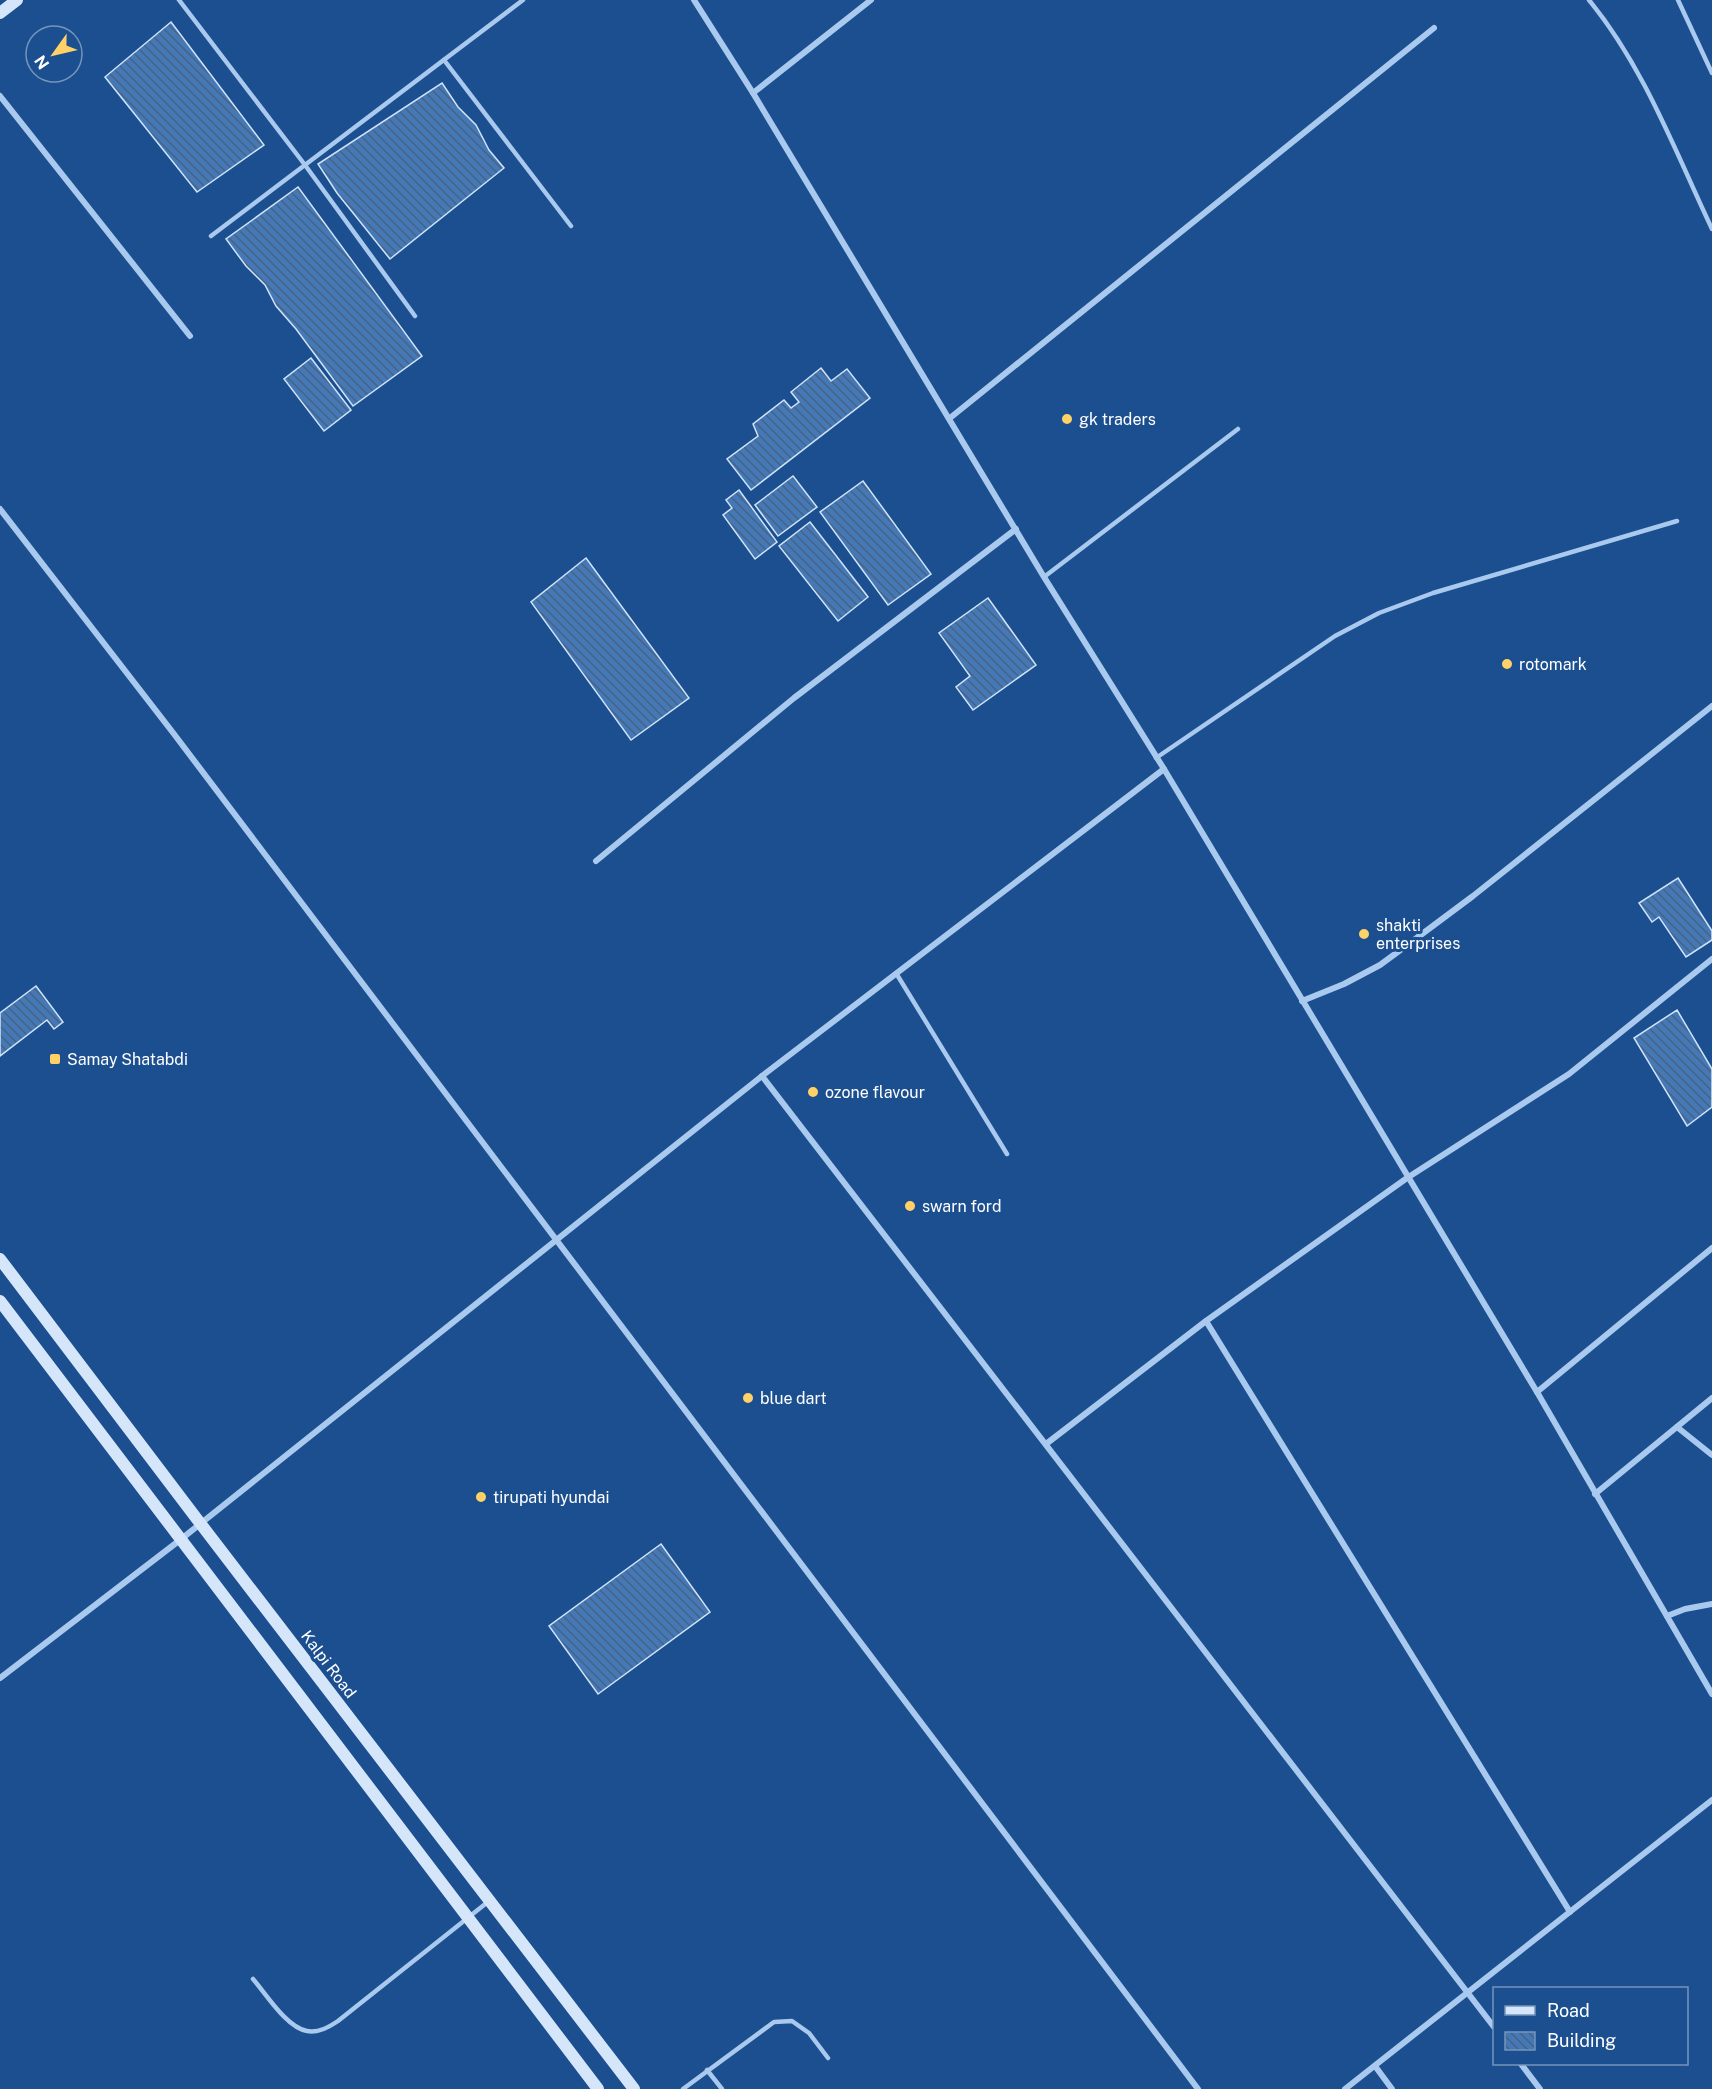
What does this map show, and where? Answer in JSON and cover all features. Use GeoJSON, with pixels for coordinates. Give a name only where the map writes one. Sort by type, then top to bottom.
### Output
{"type":"FeatureCollection","features":[{"type":"Feature","properties":{"kind":"main road"},"geometry":{"type":"LineString","coordinates":[[0,13],[17,0]]}},
{"type":"Feature","properties":{"kind":"main road","name":"Kalpi Road"},"geometry":{"type":"LineString","coordinates":[[0,1258],[634,2089]]}},
{"type":"Feature","properties":{"kind":"main road"},"geometry":{"type":"LineString","coordinates":[[0,1301],[598,2089]]}},
{"type":"Feature","properties":{"kind":"street"},"geometry":{"type":"LineString","coordinates":[[694,0],[753,93],[1044,577],[1164,769],[1407,1178],[1538,1392],[1712,1694]]}},
{"type":"Feature","properties":{"kind":"street"},"geometry":{"type":"LineString","coordinates":[[753,93],[871,0]]}},
{"type":"Feature","properties":{"kind":"street"},"geometry":{"type":"LineString","coordinates":[[950,418],[1434,28]]}},
{"type":"Feature","properties":{"kind":"street"},"geometry":{"type":"LineString","coordinates":[[0,96],[190,336]]}},
{"type":"Feature","properties":{"kind":"street"},"geometry":{"type":"LineString","coordinates":[[0,509],[182,744],[1198,2089]]}},
{"type":"Feature","properties":{"kind":"street"},"geometry":{"type":"LineString","coordinates":[[596,861],[794,698],[1016,529]]}},
{"type":"Feature","properties":{"kind":"street"},"geometry":{"type":"LineString","coordinates":[[1302,1002],[1380,965],[1473,896],[1712,706]]}},
{"type":"Feature","properties":{"kind":"street"},"geometry":{"type":"LineString","coordinates":[[0,1678],[180,1540],[762,1076],[1164,769]]}},
{"type":"Feature","properties":{"kind":"street"},"geometry":{"type":"LineString","coordinates":[[1046,1444],[1206,1321],[1407,1178],[1569,1074],[1712,959]]}},
{"type":"Feature","properties":{"kind":"street"},"geometry":{"type":"LineString","coordinates":[[762,1076],[1493,2026]]}},
{"type":"Feature","properties":{"kind":"street"},"geometry":{"type":"LineString","coordinates":[[1538,1392],[1712,1248]]}},
{"type":"Feature","properties":{"kind":"street"},"geometry":{"type":"LineString","coordinates":[[1206,1321],[1570,1912]]}},
{"type":"Feature","properties":{"kind":"street"},"geometry":{"type":"LineString","coordinates":[[1595,1494],[1712,1398]]}},
{"type":"Feature","properties":{"kind":"street"},"geometry":{"type":"LineString","coordinates":[[1677,1427],[1712,1455]]}},
{"type":"Feature","properties":{"kind":"street"},"geometry":{"type":"LineString","coordinates":[[1667,1616],[1685,1609],[1712,1604]]}},
{"type":"Feature","properties":{"kind":"street"},"geometry":{"type":"LineString","coordinates":[[1345,2089],[1712,1800]]}},
{"type":"Feature","properties":{"kind":"street"},"geometry":{"type":"LineString","coordinates":[[1522,2065],[1540,2089]]}},
{"type":"Feature","properties":{"kind":"street"},"geometry":{"type":"LineString","coordinates":[[1375,2066],[1392,2089]]}},
{"type":"Feature","properties":{"kind":"lane"},"geometry":{"type":"LineString","coordinates":[[179,0],[305,165],[415,316]]}},
{"type":"Feature","properties":{"kind":"lane"},"geometry":{"type":"LineString","coordinates":[[211,236],[523,0]]}},
{"type":"Feature","properties":{"kind":"lane"},"geometry":{"type":"LineString","coordinates":[[1589,0],[1605,19],[1630,58],[1712,229]]}},
{"type":"Feature","properties":{"kind":"lane"},"geometry":{"type":"LineString","coordinates":[[1678,0],[1712,73]]}},
{"type":"Feature","properties":{"kind":"lane"},"geometry":{"type":"LineString","coordinates":[[444,60],[571,226]]}},
{"type":"Feature","properties":{"kind":"lane"},"geometry":{"type":"LineString","coordinates":[[1044,577],[1238,429]]}},
{"type":"Feature","properties":{"kind":"lane"},"geometry":{"type":"LineString","coordinates":[[1156,758],[1335,636],[1379,614],[1434,593],[1677,521]]}},
{"type":"Feature","properties":{"kind":"lane"},"geometry":{"type":"LineString","coordinates":[[896,973],[1007,1154]]}},
{"type":"Feature","properties":{"kind":"lane"},"geometry":{"type":"LineString","coordinates":[[253,1979],[291,2024],[308,2031],[324,2030],[489,1900]]}},
{"type":"Feature","properties":{"kind":"lane"},"geometry":{"type":"LineString","coordinates":[[683,2089],[774,2022],[792,2021],[809,2033],[828,2058]]}},
{"type":"Feature","properties":{"kind":"lane"},"geometry":{"type":"LineString","coordinates":[[707,2070],[722,2089]]}},
{"type":"Feature","properties":{"kind":"building"},"geometry":{"type":"Polygon","coordinates":[[[171,22],[264,145],[197,192],[105,77],[171,22]]]}},
{"type":"Feature","properties":{"kind":"building"},"geometry":{"type":"Polygon","coordinates":[[[442,83],[458,107],[476,125],[489,150],[504,168],[390,259],[337,193],[318,164],[442,83]]]}},
{"type":"Feature","properties":{"kind":"building"},"geometry":{"type":"Polygon","coordinates":[[[298,187],[422,356],[353,406],[296,329],[276,306],[265,285],[246,266],[226,239],[298,187]]]}},
{"type":"Feature","properties":{"kind":"building"},"geometry":{"type":"Polygon","coordinates":[[[311,358],[351,410],[324,431],[284,379],[311,358]]]}},
{"type":"Feature","properties":{"kind":"building"},"geometry":{"type":"Polygon","coordinates":[[[821,368],[831,381],[847,369],[870,398],[751,490],[727,459],[758,436],[753,424],[784,400],[791,408],[799,402],[791,392],[821,368]]]}},
{"type":"Feature","properties":{"kind":"building"},"geometry":{"type":"Polygon","coordinates":[[[793,476],[817,507],[778,536],[755,505],[793,476]]]}},
{"type":"Feature","properties":{"kind":"building"},"geometry":{"type":"Polygon","coordinates":[[[863,481],[931,574],[888,605],[820,512],[863,481]]]}},
{"type":"Feature","properties":{"kind":"building"},"geometry":{"type":"Polygon","coordinates":[[[739,490],[777,542],[755,559],[723,515],[732,508],[726,500],[739,490]]]}},
{"type":"Feature","properties":{"kind":"building"},"geometry":{"type":"Polygon","coordinates":[[[810,522],[868,597],[838,621],[779,546],[810,522]]]}},
{"type":"Feature","properties":{"kind":"building"},"geometry":{"type":"Polygon","coordinates":[[[586,558],[689,698],[631,740],[531,602],[586,558]]]}},
{"type":"Feature","properties":{"kind":"building"},"geometry":{"type":"Polygon","coordinates":[[[988,598],[1036,665],[973,710],[956,687],[970,676],[939,633],[988,598]]]}},
{"type":"Feature","properties":{"kind":"building"},"geometry":{"type":"Polygon","coordinates":[[[1678,878],[1712,931],[1712,940],[1686,957],[1659,917],[1652,922],[1639,903],[1678,878]]]}},
{"type":"Feature","properties":{"kind":"building"},"geometry":{"type":"Polygon","coordinates":[[[36,986],[63,1022],[54,1029],[47,1020],[0,1056],[0,1013],[36,986]]]}},
{"type":"Feature","properties":{"kind":"building"},"geometry":{"type":"Polygon","coordinates":[[[1677,1010],[1712,1069],[1712,1107],[1687,1126],[1634,1038],[1677,1010]]]}},
{"type":"Feature","properties":{"kind":"building"},"geometry":{"type":"Polygon","coordinates":[[[661,1544],[710,1612],[598,1694],[549,1626],[661,1544]]]}},
{"type":"Feature","properties":{"kind":"place","name":"gk traders"},"geometry":{"type":"Point","coordinates":[1067,419]}},
{"type":"Feature","properties":{"kind":"place","name":"rotomark"},"geometry":{"type":"Point","coordinates":[1507,664]}},
{"type":"Feature","properties":{"kind":"place","name":"shakti enterprises"},"geometry":{"type":"Point","coordinates":[1364,934]}},
{"type":"Feature","properties":{"kind":"place","name":"Samay Shatabdi"},"geometry":{"type":"Point","coordinates":[55,1059]}},
{"type":"Feature","properties":{"kind":"place","name":"ozone flavour"},"geometry":{"type":"Point","coordinates":[813,1092]}},
{"type":"Feature","properties":{"kind":"place","name":"swarn ford"},"geometry":{"type":"Point","coordinates":[910,1206]}},
{"type":"Feature","properties":{"kind":"place","name":"blue dart"},"geometry":{"type":"Point","coordinates":[748,1398]}},
{"type":"Feature","properties":{"kind":"place","name":"tirupati hyundai"},"geometry":{"type":"Point","coordinates":[481,1497]}}]}
